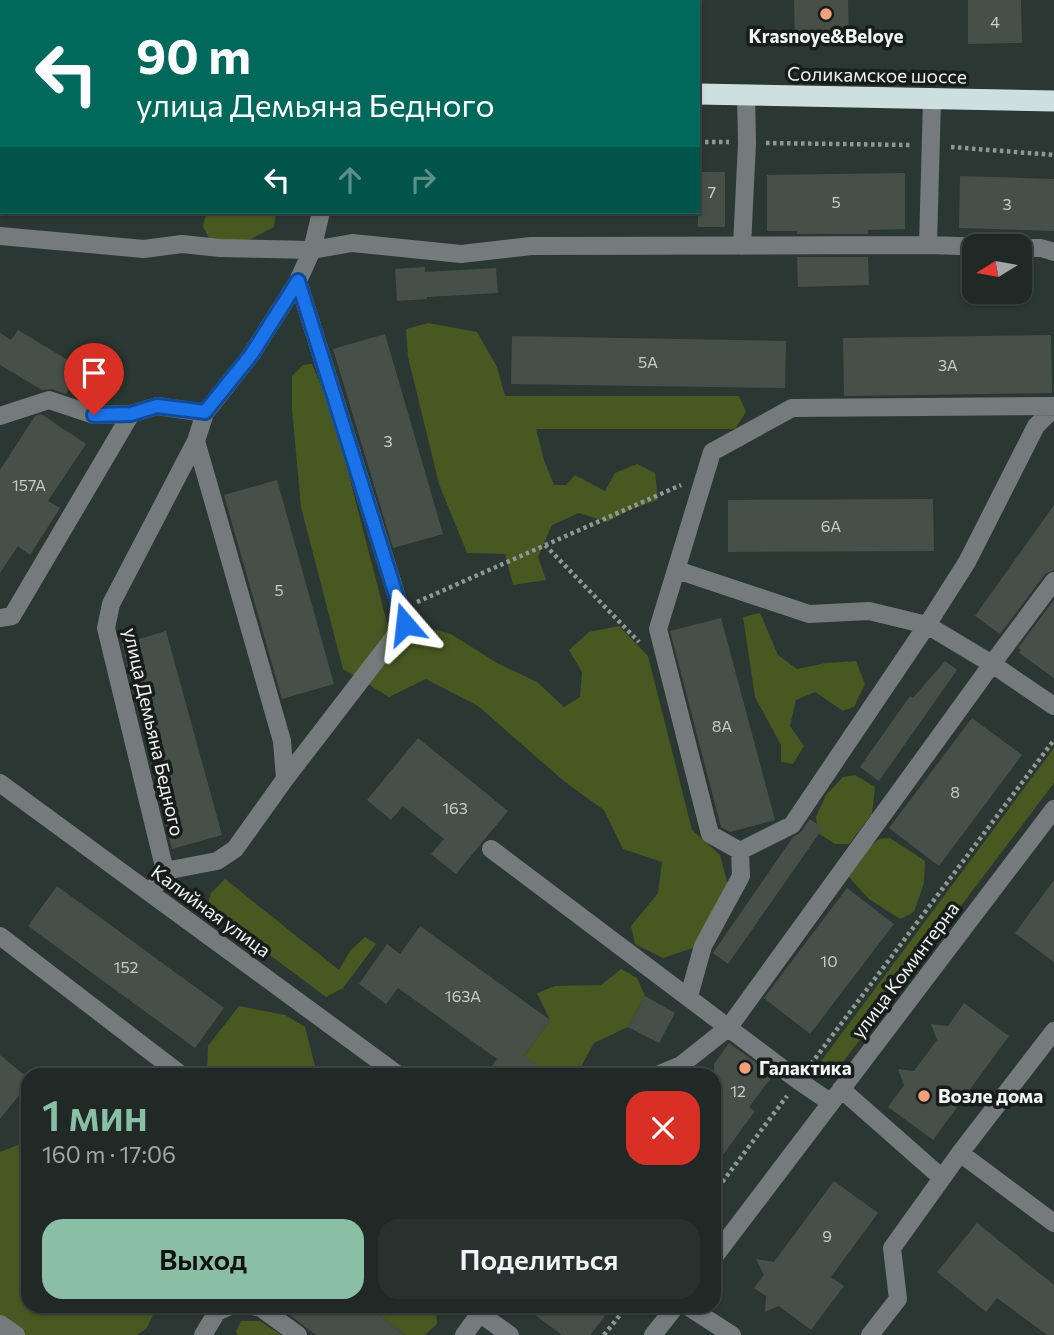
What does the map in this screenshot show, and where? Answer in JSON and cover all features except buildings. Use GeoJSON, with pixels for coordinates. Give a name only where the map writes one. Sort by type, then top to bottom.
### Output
{"type":"FeatureCollection","features":[{"type":"Feature","properties":{"kind":"highway","name":"Соликамское шоссе"},"geometry":{"type":"LineString","coordinates":[[700,94],[1054,101]]}},
{"type":"Feature","properties":{"kind":"street"},"geometry":{"type":"LineString","coordinates":[[742,246],[747,143],[746,95]]}},
{"type":"Feature","properties":{"kind":"street"},"geometry":{"type":"LineString","coordinates":[[928,245],[932,99]]}},
{"type":"Feature","properties":{"kind":"street","name":"улица Демьяна Бедного"},"geometry":{"type":"LineString","coordinates":[[165,871],[106,628],[111,604],[196,440],[205,412],[251,355],[298,281],[313,250],[321,214]]}},
{"type":"Feature","properties":{"kind":"street"},"geometry":{"type":"LineString","coordinates":[[0,236],[144,249],[182,244],[220,248],[313,250],[352,243],[461,254],[531,246],[962,246]]}},
{"type":"Feature","properties":{"kind":"street"},"geometry":{"type":"LineString","coordinates":[[1032,248],[1054,252]]}},
{"type":"Feature","properties":{"kind":"street"},"geometry":{"type":"LineString","coordinates":[[151,893],[165,871],[217,861],[235,849],[285,779],[405,624],[298,281]]}},
{"type":"Feature","properties":{"kind":"street"},"geometry":{"type":"LineString","coordinates":[[0,415],[49,400],[94,415],[131,414],[157,406],[205,412]]}},
{"type":"Feature","properties":{"kind":"street"},"geometry":{"type":"LineString","coordinates":[[740,851],[710,834],[658,629],[712,452],[792,408],[1054,407]]}},
{"type":"Feature","properties":{"kind":"street"},"geometry":{"type":"LineString","coordinates":[[740,851],[792,825],[967,562],[1036,426],[1054,407]]}},
{"type":"Feature","properties":{"kind":"street"},"geometry":{"type":"LineString","coordinates":[[0,618],[12,616],[131,414]]}},
{"type":"Feature","properties":{"kind":"street"},"geometry":{"type":"LineString","coordinates":[[196,440],[282,741],[285,779]]}},
{"type":"Feature","properties":{"kind":"street"},"geometry":{"type":"LineString","coordinates":[[677,570],[809,614],[869,611],[927,625],[1054,706]]}},
{"type":"Feature","properties":{"kind":"street"},"geometry":{"type":"LineString","coordinates":[[674,1068],[729,1027],[1054,581]]}},
{"type":"Feature","properties":{"kind":"street","name":"Калийная улица"},"geometry":{"type":"LineString","coordinates":[[0,783],[389,1068]]}},
{"type":"Feature","properties":{"kind":"street","name":"улица Коминтерна"},"geometry":{"type":"LineString","coordinates":[[721,1248],[1054,808]]}},
{"type":"Feature","properties":{"kind":"street"},"geometry":{"type":"LineString","coordinates":[[491,849],[799,1081],[835,1096],[942,1178]]}},
{"type":"Feature","properties":{"kind":"street"},"geometry":{"type":"LineString","coordinates":[[689,996],[703,946],[741,876],[740,851]]}},
{"type":"Feature","properties":{"kind":"street"},"geometry":{"type":"LineString","coordinates":[[0,936],[172,1068]]}},
{"type":"Feature","properties":{"kind":"street"},"geometry":{"type":"LineString","coordinates":[[870,1335],[898,1299],[892,1248],[960,1153],[1054,1031]]}},
{"type":"Feature","properties":{"kind":"street"},"geometry":{"type":"LineString","coordinates":[[960,1153],[1054,1223]]}},
{"type":"Feature","properties":{"kind":"street"},"geometry":{"type":"LineString","coordinates":[[203,1335],[216,1313]]}},
{"type":"Feature","properties":{"kind":"street"},"geometry":{"type":"LineString","coordinates":[[268,1313],[298,1335]]}},
{"type":"Feature","properties":{"kind":"street"},"geometry":{"type":"LineString","coordinates":[[464,1335],[479,1313]]}},
{"type":"Feature","properties":{"kind":"street"},"geometry":{"type":"LineString","coordinates":[[486,1313],[510,1335]]}},
{"type":"Feature","properties":{"kind":"street"},"geometry":{"type":"LineString","coordinates":[[653,1335],[670,1313]]}},
{"type":"Feature","properties":{"kind":"street"},"geometry":{"type":"LineString","coordinates":[[698,1313],[732,1335]]}},
{"type":"Feature","properties":{"kind":"street"},"geometry":{"type":"LineString","coordinates":[[0,1324],[16,1335]]}},
{"type":"Feature","properties":{"kind":"path"},"geometry":{"type":"LineString","coordinates":[[700,142],[930,146],[1054,155]]}},
{"type":"Feature","properties":{"kind":"path"},"geometry":{"type":"LineString","coordinates":[[400,609],[705,474]]}},
{"type":"Feature","properties":{"kind":"path"},"geometry":{"type":"LineString","coordinates":[[545,545],[640,643]]}},
{"type":"Feature","properties":{"kind":"path"},"geometry":{"type":"LineString","coordinates":[[721,1184],[1054,740]]}},
{"type":"Feature","properties":{"kind":"path"},"geometry":{"type":"LineString","coordinates":[[604,1335],[621,1313]]}},
{"type":"Feature","properties":{"kind":"green space"},"geometry":{"type":"Polygon","coordinates":[[[209,214],[276,214],[274,227],[243,243],[209,238],[203,227],[205,217],[209,214]]]}},
{"type":"Feature","properties":{"kind":"green space"},"geometry":{"type":"Polygon","coordinates":[[[428,323],[477,332],[497,367],[505,396],[739,396],[746,412],[735,429],[536,429],[554,485],[566,485],[575,475],[605,491],[615,473],[637,464],[655,473],[658,500],[629,510],[607,522],[579,513],[552,525],[538,557],[546,580],[513,585],[505,554],[467,553],[439,484],[408,357],[406,329],[428,323]]]}},
{"type":"Feature","properties":{"kind":"green space"},"geometry":{"type":"Polygon","coordinates":[[[312,364],[334,417],[395,654],[399,636],[417,625],[451,634],[497,663],[537,682],[564,707],[580,697],[582,672],[569,650],[589,632],[619,626],[648,656],[692,830],[720,855],[728,885],[696,947],[663,958],[635,944],[631,926],[658,893],[662,862],[623,849],[604,810],[565,782],[478,706],[426,679],[389,697],[343,669],[301,507],[292,409],[292,376],[303,365],[312,364]]]}},
{"type":"Feature","properties":{"kind":"green space"},"geometry":{"type":"Polygon","coordinates":[[[760,613],[778,655],[797,669],[856,661],[865,684],[854,707],[843,711],[815,692],[796,700],[790,726],[804,746],[793,764],[781,762],[781,745],[755,697],[743,617],[760,613]]]}},
{"type":"Feature","properties":{"kind":"green space"},"geometry":{"type":"Polygon","coordinates":[[[1054,748],[1054,783],[830,1079],[819,1078],[816,1068],[1054,748]]]}},
{"type":"Feature","properties":{"kind":"green space"},"geometry":{"type":"Polygon","coordinates":[[[855,775],[875,787],[872,814],[849,844],[835,844],[818,833],[816,817],[826,795],[843,777],[855,775]]]}},
{"type":"Feature","properties":{"kind":"green space"},"geometry":{"type":"Polygon","coordinates":[[[890,838],[925,861],[924,883],[914,912],[900,919],[869,899],[849,877],[861,854],[879,839],[890,838]]]}},
{"type":"Feature","properties":{"kind":"green space"},"geometry":{"type":"Polygon","coordinates":[[[225,879],[339,970],[350,951],[365,937],[376,944],[343,988],[326,997],[207,908],[211,893],[225,879]]]}},
{"type":"Feature","properties":{"kind":"green space"},"geometry":{"type":"Polygon","coordinates":[[[621,969],[637,978],[645,996],[628,1027],[594,1043],[580,1068],[538,1068],[524,1056],[550,1020],[537,993],[555,986],[601,985],[621,969]]]}},
{"type":"Feature","properties":{"kind":"green space"},"geometry":{"type":"Polygon","coordinates":[[[239,1006],[285,1015],[305,1027],[315,1068],[207,1068],[208,1046],[239,1006]]]}},
{"type":"Feature","properties":{"kind":"green space"},"geometry":{"type":"Polygon","coordinates":[[[21,1144],[21,1313],[154,1313],[147,1328],[137,1335],[0,1335],[0,1152],[21,1144]]]}},
{"type":"Feature","properties":{"kind":"green space"},"geometry":{"type":"Polygon","coordinates":[[[376,1313],[436,1313],[437,1324],[425,1335],[405,1335],[376,1313]]]}},
{"type":"Feature","properties":{"kind":"green space"},"geometry":{"type":"Polygon","coordinates":[[[241,1321],[260,1321],[281,1335],[237,1335],[241,1321]]]}},
{"type":"Feature","properties":{"kind":"place","name":"Krasnoye&Beloye"},"geometry":{"type":"Point","coordinates":[826,14]}},
{"type":"Feature","properties":{"kind":"place","name":"Галактика"},"geometry":{"type":"Point","coordinates":[745,1068]}},
{"type":"Feature","properties":{"kind":"place","name":"Возле дома"},"geometry":{"type":"Point","coordinates":[924,1096]}},
{"type":"Feature","properties":{"kind":"route"},"geometry":{"type":"LineString","coordinates":[[94,415],[131,414],[157,406],[205,412],[251,355],[298,281],[405,624]]}}]}
